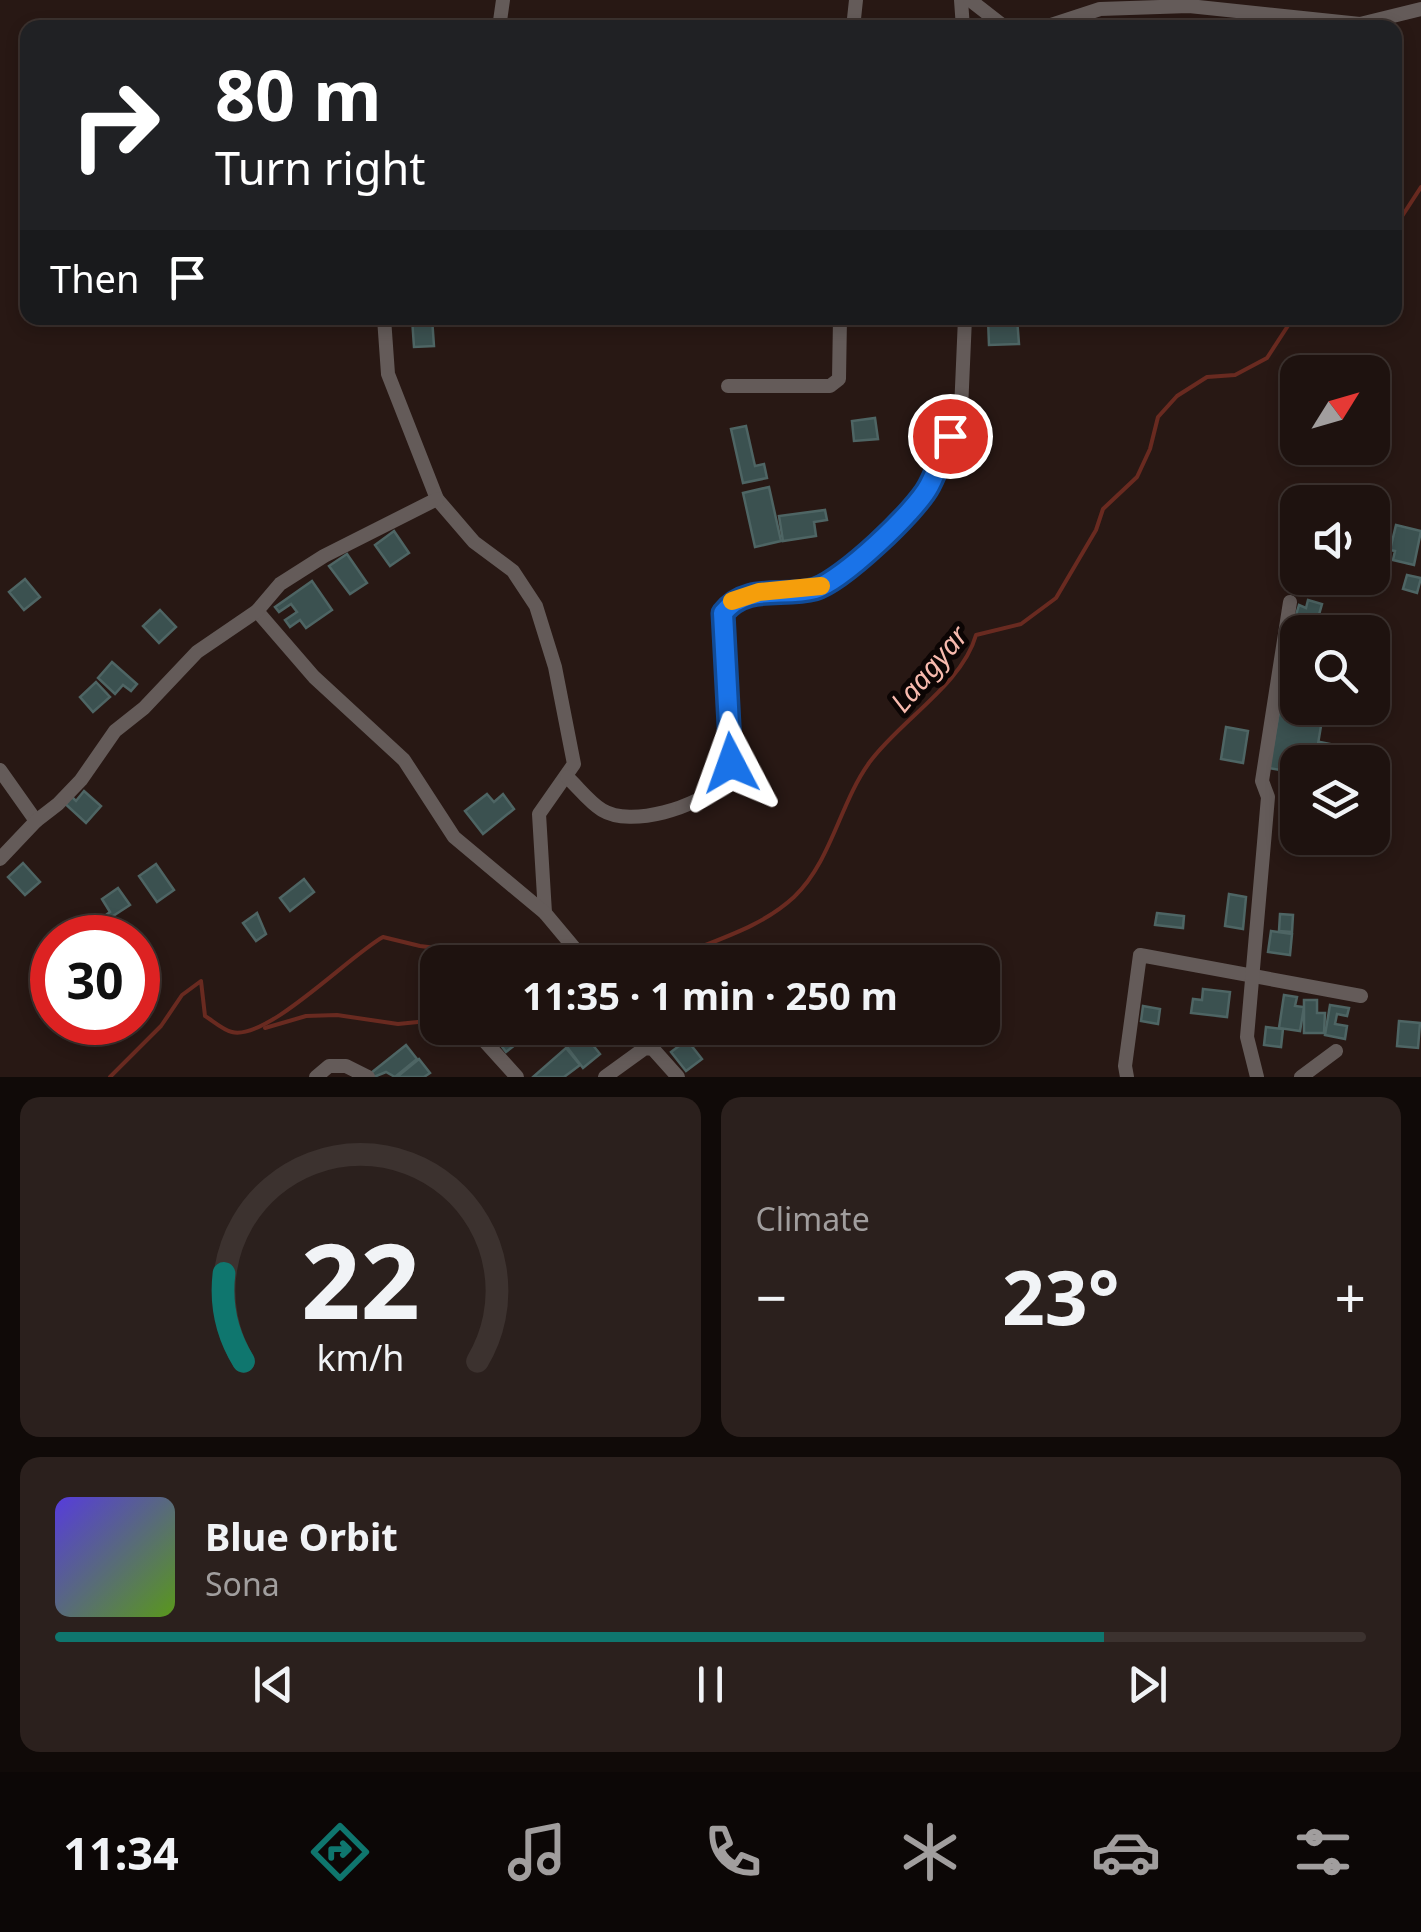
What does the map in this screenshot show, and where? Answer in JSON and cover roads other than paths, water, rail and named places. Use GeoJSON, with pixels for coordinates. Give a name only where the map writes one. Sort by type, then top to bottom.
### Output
{"type":"FeatureCollection","features":[{"type":"Feature","properties":{"kind":"street"},"geometry":{"type":"LineString","coordinates":[[970,0],[996,20]]}},
{"type":"Feature","properties":{"kind":"street"},"geometry":{"type":"LineString","coordinates":[[1327,0],[1327,18]]}},
{"type":"Feature","properties":{"kind":"street"},"geometry":{"type":"LineString","coordinates":[[1075,20],[1100,9],[1189,6],[1335,20]]}},
{"type":"Feature","properties":{"kind":"street"},"geometry":{"type":"LineString","coordinates":[[1382,20],[1421,10]]}},
{"type":"Feature","properties":{"kind":"street"},"geometry":{"type":"LineString","coordinates":[[384,325],[388,374],[438,499],[474,542],[513,572],[536,606],[555,667],[574,764],[539,814],[545,913]]}},
{"type":"Feature","properties":{"kind":"street"},"geometry":{"type":"LineString","coordinates":[[728,386],[830,386],[840,379],[840,325]]}},
{"type":"Feature","properties":{"kind":"street"},"geometry":{"type":"LineString","coordinates":[[568,776],[603,811],[628,818],[652,816],[707,796],[724,781],[731,763],[723,613],[734,599],[759,592],[814,589],[837,579],[927,490],[961,410],[965,325]]}},
{"type":"Feature","properties":{"kind":"street"},"geometry":{"type":"LineString","coordinates":[[0,859],[81,780],[115,732],[144,708],[197,652],[257,611],[280,584],[324,556],[438,499]]}},
{"type":"Feature","properties":{"kind":"street"},"geometry":{"type":"LineString","coordinates":[[1257,1077],[1247,1037],[1268,797],[1262,781],[1290,602]]}},
{"type":"Feature","properties":{"kind":"street"},"geometry":{"type":"LineString","coordinates":[[257,611],[314,676],[404,760],[454,837],[545,913],[572,945]]}},
{"type":"Feature","properties":{"kind":"street"},"geometry":{"type":"LineString","coordinates":[[0,770],[36,821]]}},
{"type":"Feature","properties":{"kind":"street"},"geometry":{"type":"LineString","coordinates":[[1127,1077],[1140,955],[1362,996]]}},
{"type":"Feature","properties":{"kind":"street"},"geometry":{"type":"LineString","coordinates":[[487,1045],[516,1077]]}},
{"type":"Feature","properties":{"kind":"street"},"geometry":{"type":"LineString","coordinates":[[605,1077],[645,1048],[653,1049],[678,1077]]}},
{"type":"Feature","properties":{"kind":"street"},"geometry":{"type":"LineString","coordinates":[[1301,1077],[1336,1051]]}},
{"type":"Feature","properties":{"kind":"street"},"geometry":{"type":"LineString","coordinates":[[316,1077],[328,1066],[346,1066],[368,1077]]}},
{"type":"Feature","properties":{"kind":"waterway","name":"Laagyar"},"geometry":{"type":"LineString","coordinates":[[1402,216],[1421,187]]}},
{"type":"Feature","properties":{"kind":"waterway","name":"Laagyar"},"geometry":{"type":"LineString","coordinates":[[706,945],[764,919],[807,883],[869,763],[958,670],[976,635],[1021,624],[1056,598],[1096,530],[1103,509],[1137,477],[1150,449],[1158,417],[1177,396],[1207,377],[1235,375],[1267,358],[1288,325]]}},
{"type":"Feature","properties":{"kind":"waterway","name":"Laagyar"},"geometry":{"type":"LineString","coordinates":[[110,1077],[161,1026],[182,995],[201,981],[205,1016],[229,1031],[247,1031],[286,1011],[383,937],[420,946]]}},
{"type":"Feature","properties":{"kind":"waterway"},"geometry":{"type":"LineString","coordinates":[[265,1028],[306,1016],[337,1015],[398,1024],[420,1022]]}}]}
